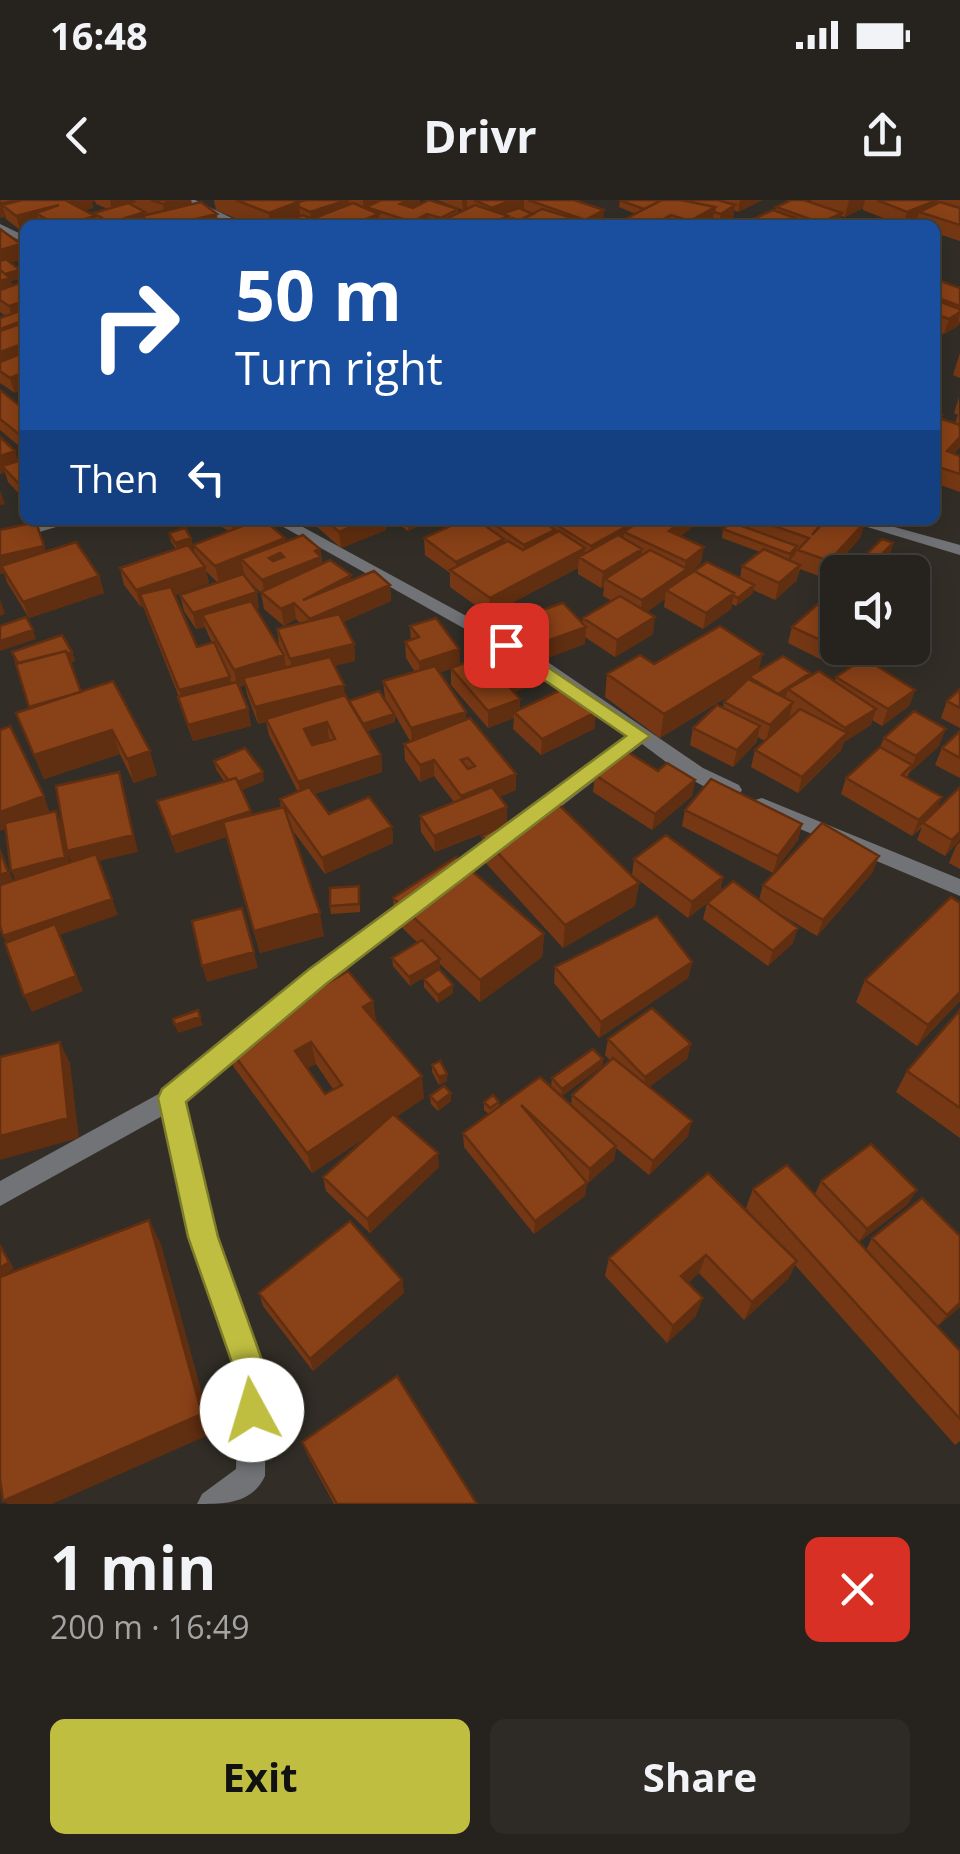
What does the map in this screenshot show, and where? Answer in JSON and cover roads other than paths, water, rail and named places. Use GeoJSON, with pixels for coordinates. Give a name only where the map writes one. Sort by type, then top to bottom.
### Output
{"type":"FeatureCollection","features":[{"type":"Feature","properties":{"kind":"street"},"geometry":{"type":"LineString","coordinates":[[186,200],[230,220]]}},
{"type":"Feature","properties":{"kind":"street"},"geometry":{"type":"LineString","coordinates":[[0,540],[53,525]]}},
{"type":"Feature","properties":{"kind":"street"},"geometry":{"type":"LineString","coordinates":[[287,525],[530,658],[696,773],[780,813],[960,888]]}},
{"type":"Feature","properties":{"kind":"street"},"geometry":{"type":"LineString","coordinates":[[870,525],[960,550]]}},
{"type":"Feature","properties":{"kind":"street"},"geometry":{"type":"LineString","coordinates":[[0,1194],[172,1098],[333,965],[640,736]]}},
{"type":"Feature","properties":{"kind":"street"},"geometry":{"type":"LineString","coordinates":[[172,1098],[203,1237],[252,1377],[250,1476],[212,1504]]}}]}
